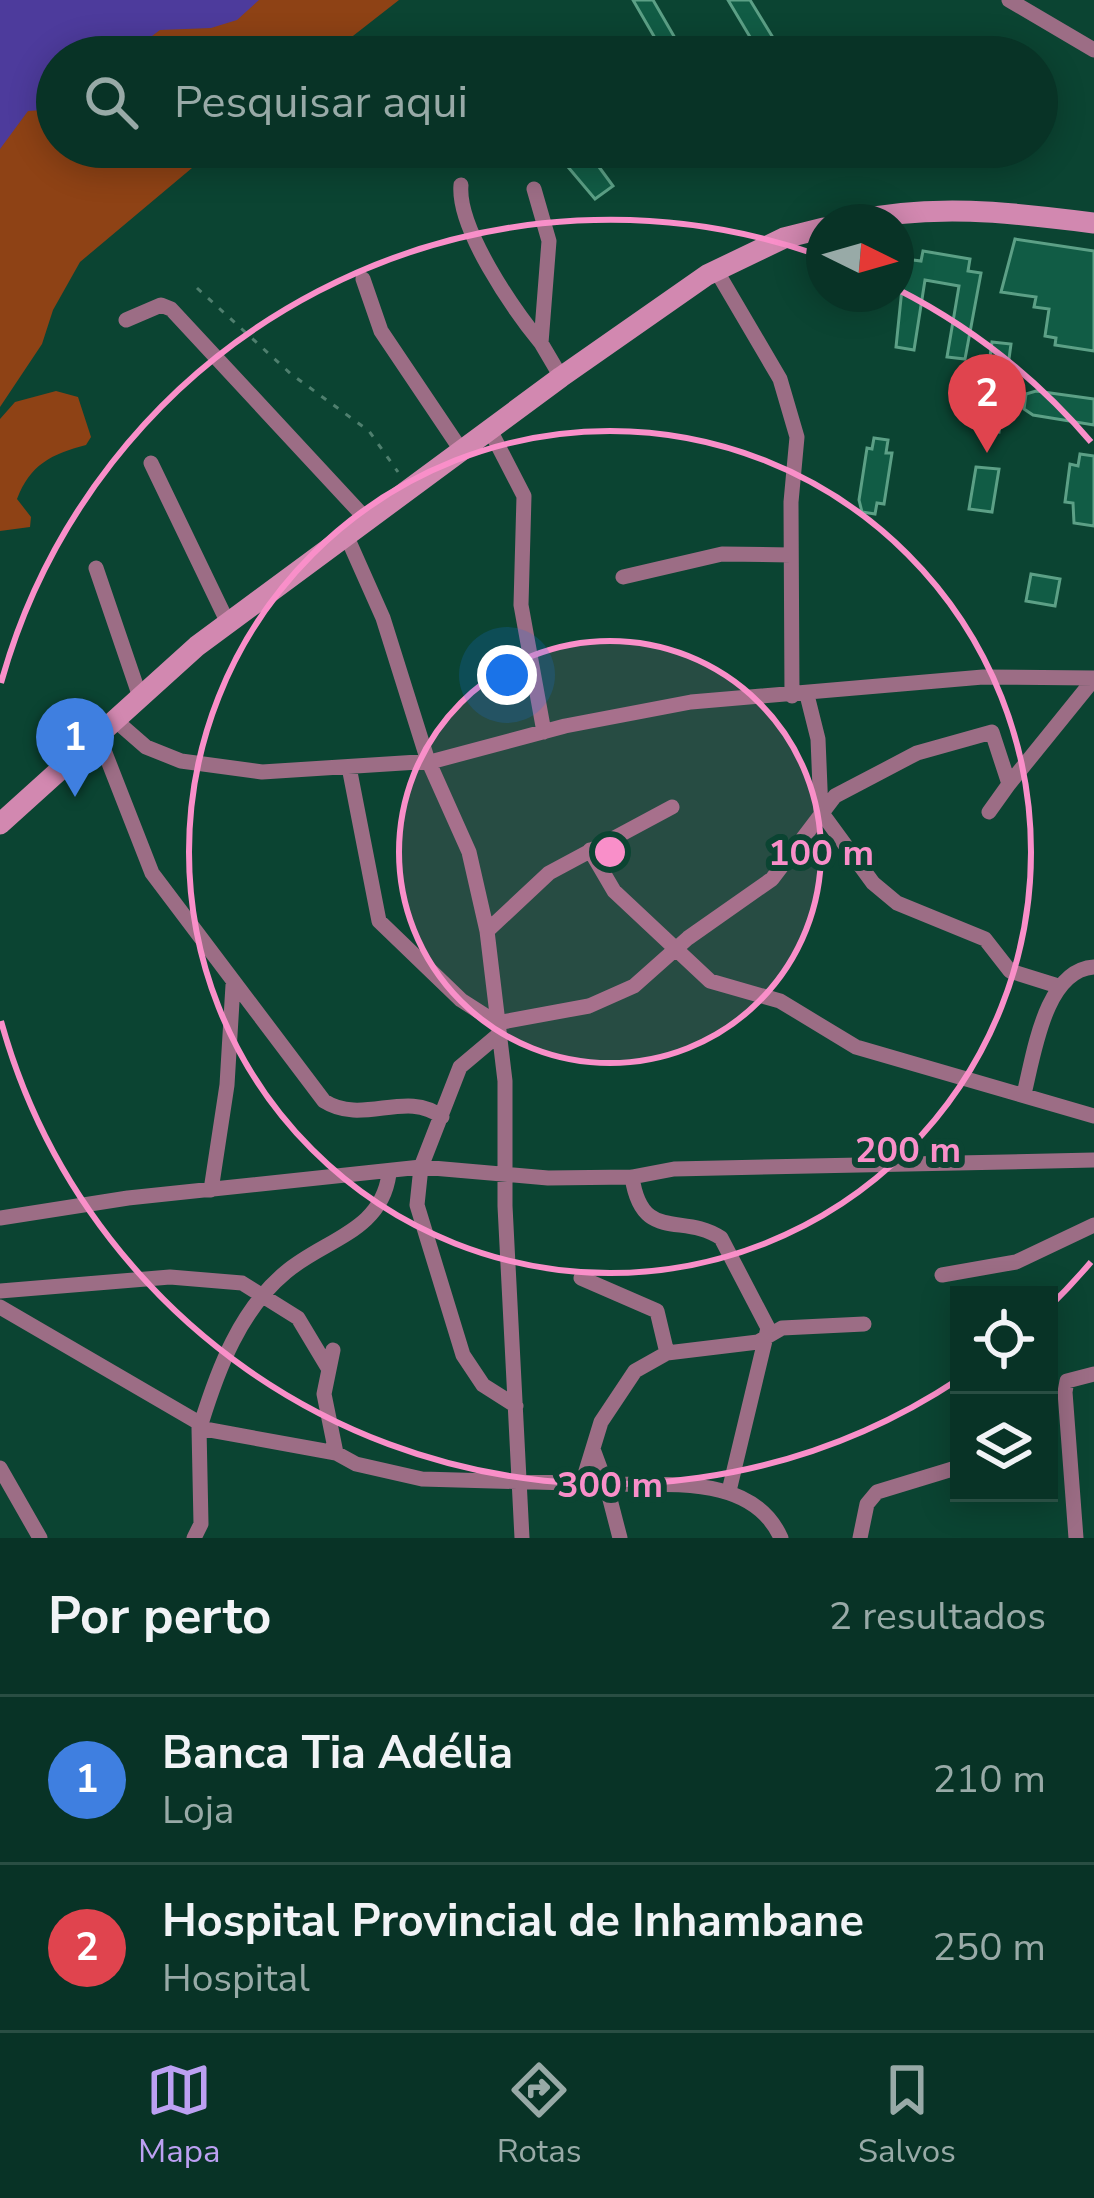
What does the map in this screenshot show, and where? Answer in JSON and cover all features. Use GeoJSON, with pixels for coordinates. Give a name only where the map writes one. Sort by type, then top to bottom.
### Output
{"type":"FeatureCollection","features":[{"type":"Feature","properties":{"kind":"main road"},"geometry":{"type":"LineString","coordinates":[[914,211],[988,209],[1094,223]]}},
{"type":"Feature","properties":{"kind":"main road"},"geometry":{"type":"LineString","coordinates":[[0,824],[228,623],[366,519],[716,270],[806,232]]}},
{"type":"Feature","properties":{"kind":"street"},"geometry":{"type":"LineString","coordinates":[[1009,0],[1094,50]]}},
{"type":"Feature","properties":{"kind":"street"},"geometry":{"type":"LineString","coordinates":[[460,185],[459,202],[501,294],[541,343],[561,377]]}},
{"type":"Feature","properties":{"kind":"street"},"geometry":{"type":"LineString","coordinates":[[534,189],[549,241],[541,343]]}},
{"type":"Feature","properties":{"kind":"street"},"geometry":{"type":"LineString","coordinates":[[716,270],[777,372],[792,409],[797,437],[791,555],[796,651],[800,696],[818,739],[821,812],[887,896],[986,939],[1010,971],[1058,986]]}},
{"type":"Feature","properties":{"kind":"street"},"geometry":{"type":"LineString","coordinates":[[363,279],[381,331],[461,450]]}},
{"type":"Feature","properties":{"kind":"street"},"geometry":{"type":"LineString","coordinates":[[126,320],[161,305],[171,309],[366,519]]}},
{"type":"Feature","properties":{"kind":"street"},"geometry":{"type":"LineString","coordinates":[[490,430],[524,496],[521,605],[544,732]]}},
{"type":"Feature","properties":{"kind":"street"},"geometry":{"type":"LineString","coordinates":[[151,463],[228,623]]}},
{"type":"Feature","properties":{"kind":"street"},"geometry":{"type":"LineString","coordinates":[[346,537],[383,618],[429,762],[469,852],[487,932],[506,1081],[522,1538]]}},
{"type":"Feature","properties":{"kind":"street"},"geometry":{"type":"LineString","coordinates":[[623,577],[722,554],[791,555]]}},
{"type":"Feature","properties":{"kind":"street"},"geometry":{"type":"LineString","coordinates":[[96,568],[140,697]]}},
{"type":"Feature","properties":{"kind":"street"},"geometry":{"type":"LineString","coordinates":[[106,728],[181,760],[262,772],[429,762],[655,707],[983,677],[1094,679]]}},
{"type":"Feature","properties":{"kind":"street"},"geometry":{"type":"LineString","coordinates":[[988,812],[1094,679]]}},
{"type":"Feature","properties":{"kind":"street"},"geometry":{"type":"LineString","coordinates":[[106,728],[152,873],[233,984],[333,1106],[372,1112],[422,1105],[442,1117]]}},
{"type":"Feature","properties":{"kind":"street"},"geometry":{"type":"LineString","coordinates":[[516,1406],[483,1385],[464,1355],[417,1205],[421,1167],[463,1061],[498,1029],[608,1000],[656,970],[674,950],[772,879],[794,856],[835,796],[917,753],[989,731],[1009,784]]}},
{"type":"Feature","properties":{"kind":"street"},"geometry":{"type":"LineString","coordinates":[[349,767],[379,921],[498,1029]]}},
{"type":"Feature","properties":{"kind":"street"},"geometry":{"type":"LineString","coordinates":[[487,932],[549,873],[672,807]]}},
{"type":"Feature","properties":{"kind":"street"},"geometry":{"type":"LineString","coordinates":[[590,850],[614,891],[710,981],[779,1001],[856,1047],[1094,1116]]}},
{"type":"Feature","properties":{"kind":"street"},"geometry":{"type":"LineString","coordinates":[[1024,1094],[1058,986],[1083,968],[1094,967]]}},
{"type":"Feature","properties":{"kind":"street"},"geometry":{"type":"LineString","coordinates":[[211,1190],[227,1085],[233,984]]}},
{"type":"Feature","properties":{"kind":"street"},"geometry":{"type":"LineString","coordinates":[[0,1218],[421,1167],[507,1175],[632,1177],[674,1169],[1094,1160]]}},
{"type":"Feature","properties":{"kind":"street"},"geometry":{"type":"LineString","coordinates":[[201,1533],[200,1426],[226,1352],[284,1273],[367,1223],[389,1174]]}},
{"type":"Feature","properties":{"kind":"street"},"geometry":{"type":"LineString","coordinates":[[632,1177],[635,1198],[659,1222],[721,1238],[767,1318],[729,1490]]}},
{"type":"Feature","properties":{"kind":"street"},"geometry":{"type":"LineString","coordinates":[[942,1275],[1016,1262],[1094,1225]]}},
{"type":"Feature","properties":{"kind":"street"},"geometry":{"type":"LineString","coordinates":[[0,1291],[170,1277],[242,1282],[298,1318],[328,1368]]}},
{"type":"Feature","properties":{"kind":"street"},"geometry":{"type":"LineString","coordinates":[[581,1278],[657,1311],[668,1353]]}},
{"type":"Feature","properties":{"kind":"street"},"geometry":{"type":"LineString","coordinates":[[0,1307],[200,1426],[336,1453],[406,1477],[729,1490],[763,1511],[781,1538]]}},
{"type":"Feature","properties":{"kind":"street"},"geometry":{"type":"LineString","coordinates":[[582,1484],[602,1422],[630,1376],[668,1353],[758,1342],[782,1328],[864,1324]]}},
{"type":"Feature","properties":{"kind":"street"},"geometry":{"type":"LineString","coordinates":[[333,1350],[326,1421],[336,1453]]}},
{"type":"Feature","properties":{"kind":"street"},"geometry":{"type":"LineString","coordinates":[[1076,1538],[1067,1381],[1094,1374]]}},
{"type":"Feature","properties":{"kind":"street"},"geometry":{"type":"LineString","coordinates":[[1058,1430],[1068,1426]]}},
{"type":"Feature","properties":{"kind":"street"},"geometry":{"type":"LineString","coordinates":[[593,1449],[620,1538]]}},
{"type":"Feature","properties":{"kind":"street"},"geometry":{"type":"LineString","coordinates":[[0,1468],[40,1538]]}},
{"type":"Feature","properties":{"kind":"street"},"geometry":{"type":"LineString","coordinates":[[860,1538],[867,1504],[877,1492],[950,1470]]}},
{"type":"Feature","properties":{"kind":"path"},"geometry":{"type":"LineString","coordinates":[[197,289],[290,374],[369,431],[410,488]]}},
{"type":"Feature","properties":{"kind":"shaded area"},"geometry":{"type":"Polygon","coordinates":[[[0,0],[399,0],[353,36],[36,36],[36,168],[192,168],[80,262],[53,310],[42,344],[0,407],[0,0]]]}},
{"type":"Feature","properties":{"kind":"shaded area"},"geometry":{"type":"Polygon","coordinates":[[[0,0],[259,0],[237,20],[211,28],[160,30],[152,36],[36,36],[36,110],[28,111],[0,149],[0,0]]]}},
{"type":"Feature","properties":{"kind":"shaded area"},"geometry":{"type":"Polygon","coordinates":[[[56,391],[78,397],[91,437],[86,445],[62,452],[28,477],[17,499],[31,517],[30,527],[0,531],[0,419],[15,402],[56,391]]]}},
{"type":"Feature","properties":{"kind":"building"},"geometry":{"type":"Polygon","coordinates":[[[633,0],[653,0],[674,36],[654,36],[633,0]]]}},
{"type":"Feature","properties":{"kind":"building"},"geometry":{"type":"Polygon","coordinates":[[[728,0],[750,0],[772,36],[749,36],[728,0]]]}},
{"type":"Feature","properties":{"kind":"building"},"geometry":{"type":"Polygon","coordinates":[[[569,168],[600,168],[613,186],[595,199],[569,168]]]}},
{"type":"Feature","properties":{"kind":"building"},"geometry":{"type":"Polygon","coordinates":[[[1015,239],[1094,251],[1094,351],[1055,345],[1056,338],[1045,336],[1049,309],[1034,307],[1036,297],[1001,292],[1015,239]]]}},
{"type":"Feature","properties":{"kind":"building"},"geometry":{"type":"Polygon","coordinates":[[[923,251],[970,259],[968,271],[981,273],[965,359],[947,357],[959,286],[925,280],[914,350],[896,347],[900,312],[914,312],[914,260],[921,261],[923,251]]]}},
{"type":"Feature","properties":{"kind":"building"},"geometry":{"type":"Polygon","coordinates":[[[992,342],[1011,344],[999,432],[980,430],[992,342]]]}},
{"type":"Feature","properties":{"kind":"building"},"geometry":{"type":"Polygon","coordinates":[[[1036,391],[1094,399],[1094,425],[1033,415],[1024,409],[1026,394],[1036,391]]]}},
{"type":"Feature","properties":{"kind":"building"},"geometry":{"type":"Polygon","coordinates":[[[874,438],[888,440],[886,453],[892,453],[884,504],[877,503],[875,514],[862,512],[859,500],[867,448],[872,449],[874,438]]]}},
{"type":"Feature","properties":{"kind":"building"},"geometry":{"type":"Polygon","coordinates":[[[1080,454],[1094,456],[1094,526],[1074,523],[1073,503],[1065,502],[1070,464],[1078,466],[1080,454]]]}},
{"type":"Feature","properties":{"kind":"building"},"geometry":{"type":"Polygon","coordinates":[[[976,467],[999,469],[992,512],[969,509],[976,467]]]}},
{"type":"Feature","properties":{"kind":"building"},"geometry":{"type":"Polygon","coordinates":[[[1031,574],[1060,579],[1055,606],[1026,601],[1031,574]]]}},
{"type":"Feature","properties":{"kind":"place","name":"Hospital Provincial de Inhambane"},"geometry":{"type":"Point","coordinates":[987,453]}},
{"type":"Feature","properties":{"kind":"place","name":"Banca Tia Adélia"},"geometry":{"type":"Point","coordinates":[75,797]}}]}
